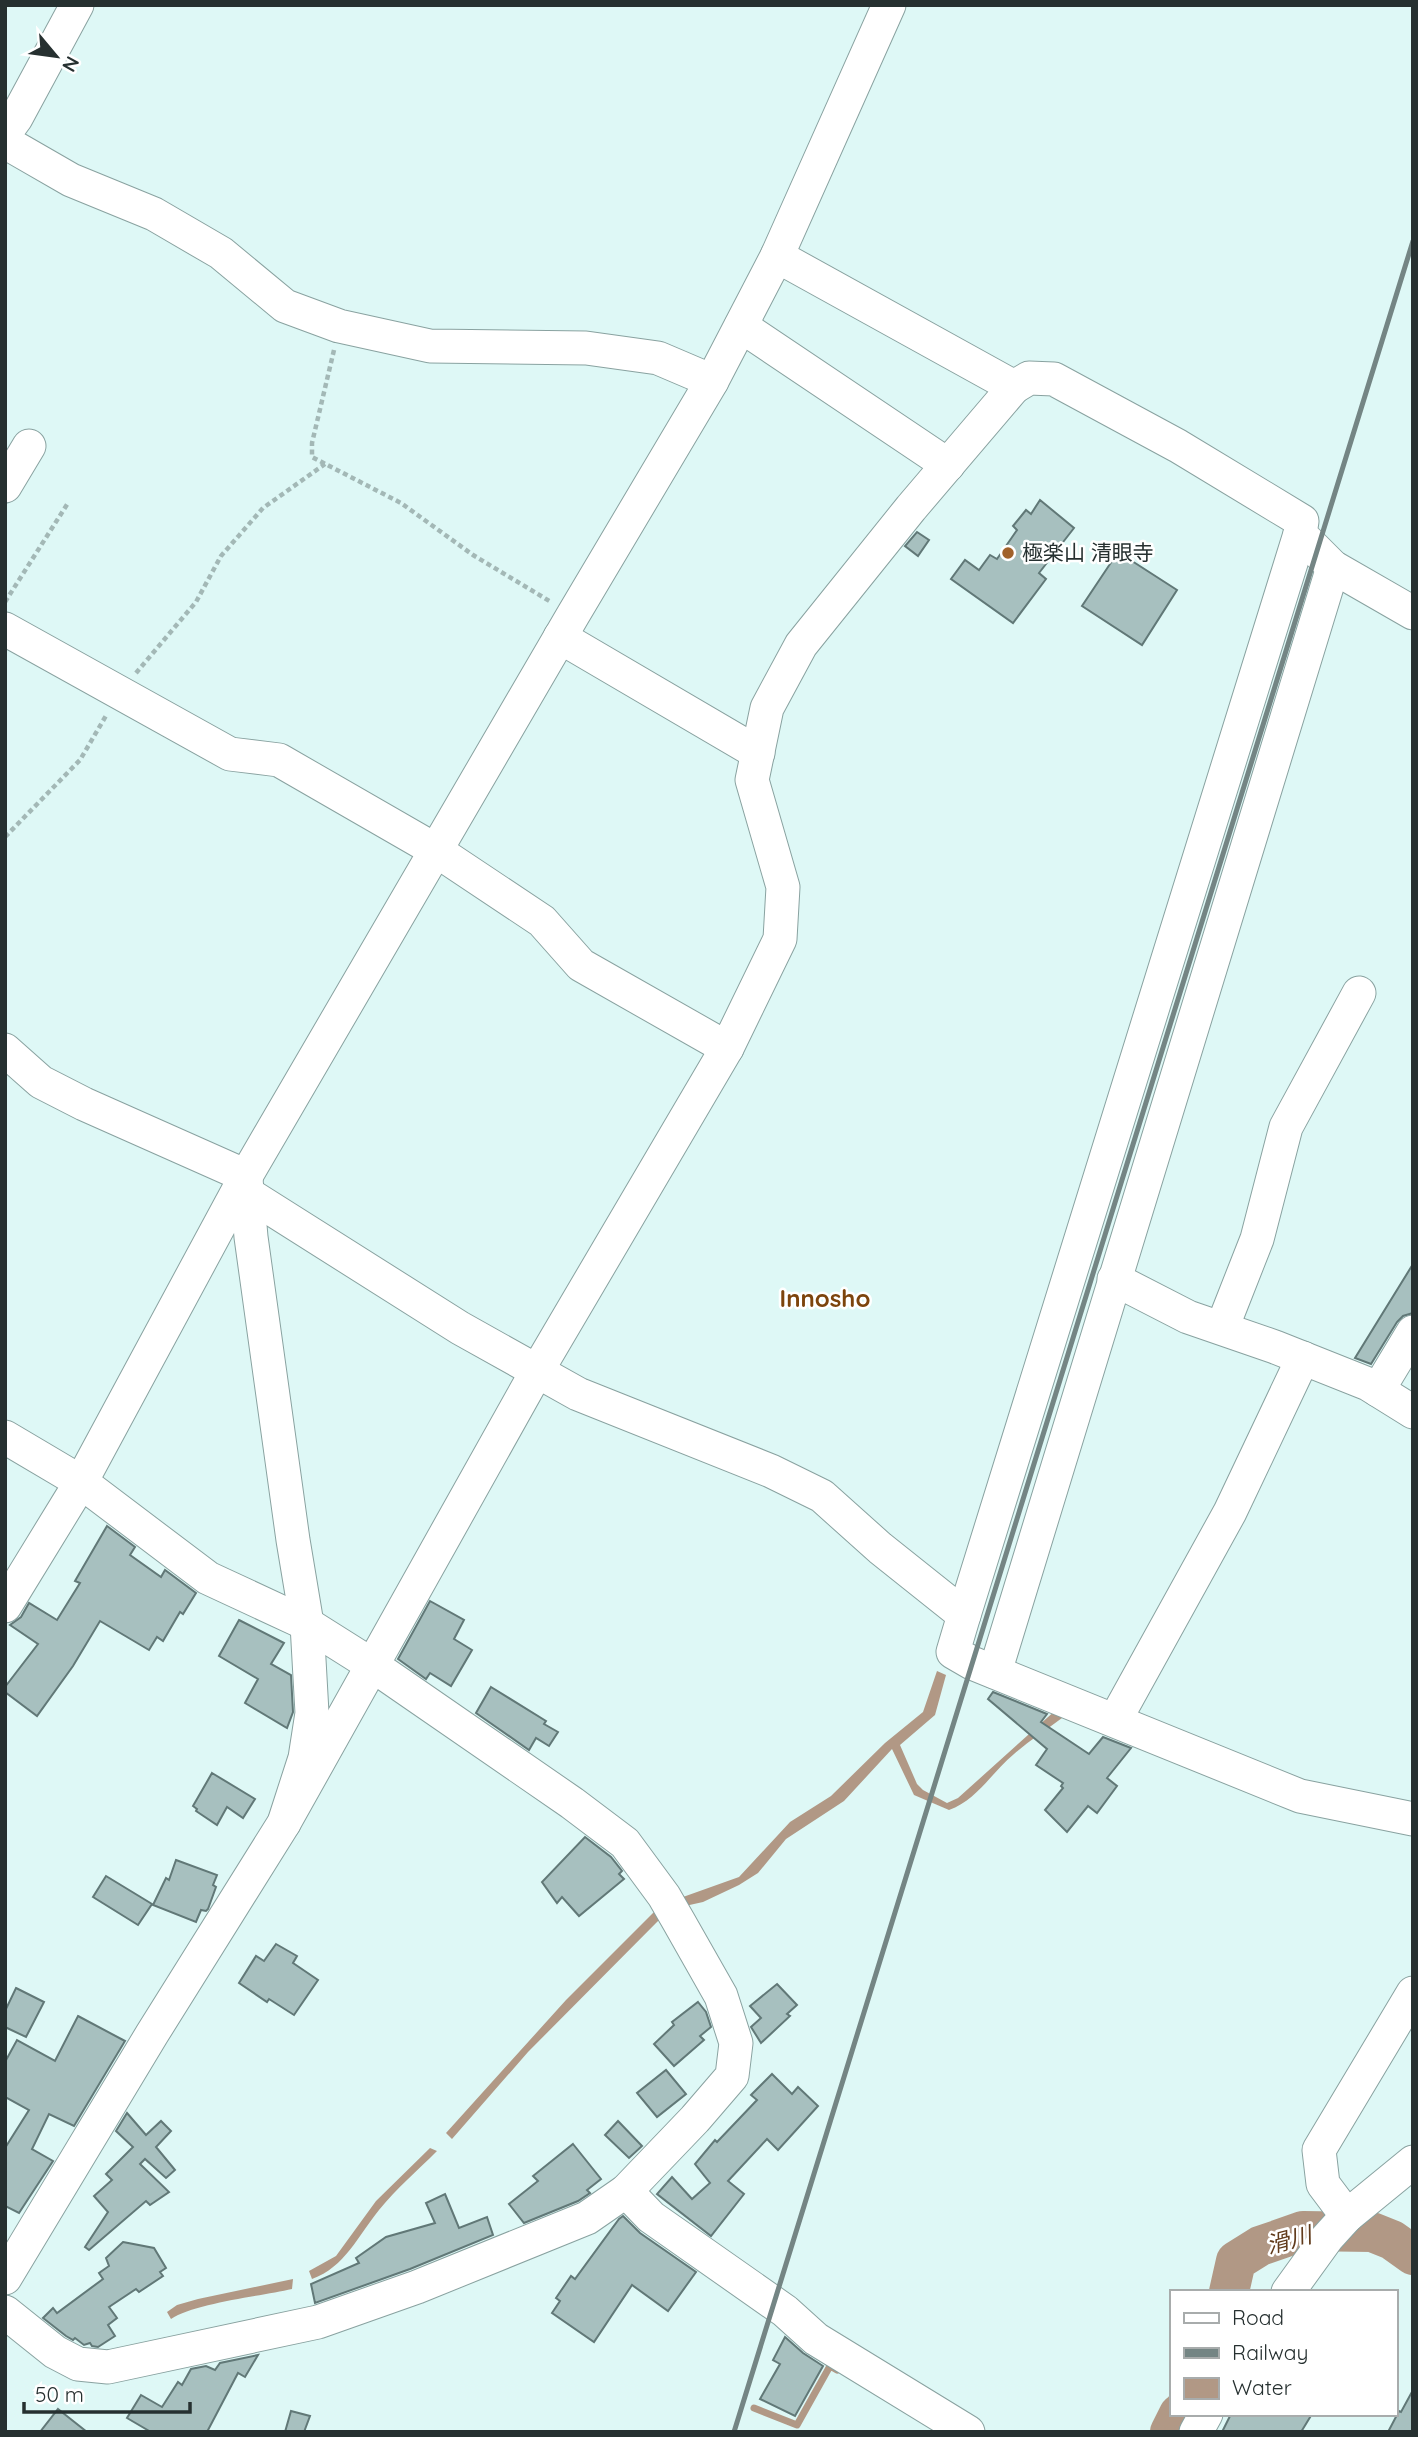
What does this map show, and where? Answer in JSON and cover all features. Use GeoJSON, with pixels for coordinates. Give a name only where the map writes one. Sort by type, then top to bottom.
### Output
{"type":"FeatureCollection","features":[{"type":"Feature","properties":{"kind":"street"},"geometry":{"type":"LineString","coordinates":[[5,133],[16,118],[77,5]]}},
{"type":"Feature","properties":{"kind":"street"},"geometry":{"type":"LineString","coordinates":[[5,1606],[81,1482],[566,626],[712,381],[777,256],[889,5]]}},
{"type":"Feature","properties":{"kind":"street"},"geometry":{"type":"LineString","coordinates":[[5,142],[71,180],[155,214],[222,253],[285,306],[339,326],[430,346],[586,348],[658,358],[712,381]]}},
{"type":"Feature","properties":{"kind":"street"},"geometry":{"type":"LineString","coordinates":[[777,256],[1014,387]]}},
{"type":"Feature","properties":{"kind":"street"},"geometry":{"type":"LineString","coordinates":[[741,326],[948,465]]}},
{"type":"Feature","properties":{"kind":"street"},"geometry":{"type":"LineString","coordinates":[[5,2278],[152,2034],[284,1823],[537,1371],[727,1048],[780,939],[783,887],[752,779],[767,708],[802,645],[1014,387],[1028,378],[1054,379],[1178,446],[1301,521],[1300,534],[953,1652],[995,1672],[1300,1796],[1413,1819]]}},
{"type":"Feature","properties":{"kind":"street"},"geometry":{"type":"LineString","coordinates":[[5,486],[29,446]]}},
{"type":"Feature","properties":{"kind":"street"},"geometry":{"type":"LineString","coordinates":[[1300,534],[1333,567],[1413,613]]}},
{"type":"Feature","properties":{"kind":"street"},"geometry":{"type":"LineString","coordinates":[[995,1672],[1333,567]]}},
{"type":"Feature","properties":{"kind":"street"},"geometry":{"type":"LineString","coordinates":[[566,626],[758,753]]}},
{"type":"Feature","properties":{"kind":"street"},"geometry":{"type":"LineString","coordinates":[[5,629],[230,754],[279,760],[437,851],[542,921],[581,965],[727,1048]]}},
{"type":"Feature","properties":{"kind":"street"},"geometry":{"type":"LineString","coordinates":[[1222,1328],[1256,1239],[1286,1127],[1359,993]]}},
{"type":"Feature","properties":{"kind":"street"},"geometry":{"type":"LineString","coordinates":[[5,1050],[41,1082],[247,1185],[460,1328],[578,1394],[771,1471],[822,1496],[880,1548],[964,1615]]}},
{"type":"Feature","properties":{"kind":"street"},"geometry":{"type":"LineString","coordinates":[[247,1185],[253,1251],[307,1624],[312,1713],[305,1758],[284,1823]]}},
{"type":"Feature","properties":{"kind":"street"},"geometry":{"type":"LineString","coordinates":[[1114,1279],[1188,1317],[1368,1384],[1413,1412]]}},
{"type":"Feature","properties":{"kind":"street"},"geometry":{"type":"LineString","coordinates":[[1378,1390],[1413,1332]]}},
{"type":"Feature","properties":{"kind":"street"},"geometry":{"type":"LineString","coordinates":[[1115,1720],[1230,1512],[1303,1358]]}},
{"type":"Feature","properties":{"kind":"street"},"geometry":{"type":"LineString","coordinates":[[5,1437],[81,1482],[208,1578],[307,1624],[372,1665],[572,1803],[625,1843],[672,1909],[721,1996],[736,2043],[732,2076],[626,2192],[587,2218],[417,2287],[318,2322],[108,2367],[78,2364],[55,2352],[5,2312]]}},
{"type":"Feature","properties":{"kind":"street"},"geometry":{"type":"LineString","coordinates":[[1347,2216],[1323,2184],[1319,2150],[1413,1993]]}},
{"type":"Feature","properties":{"kind":"street"},"geometry":{"type":"LineString","coordinates":[[1288,2290],[1347,2216],[1413,2162]]}},
{"type":"Feature","properties":{"kind":"street"},"geometry":{"type":"LineString","coordinates":[[626,2192],[651,2217],[785,2311],[816,2339],[968,2432]]}},
{"type":"Feature","properties":{"kind":"street"},"geometry":{"type":"LineString","coordinates":[[1196,2432],[1205,2416]]}},
{"type":"Feature","properties":{"kind":"path"},"geometry":{"type":"LineString","coordinates":[[339,326],[312,443],[312,457],[401,503],[566,626]]}},
{"type":"Feature","properties":{"kind":"path"},"geometry":{"type":"LineString","coordinates":[[5,837],[80,760],[118,693],[196,602],[221,556],[263,508],[324,464]]}},
{"type":"Feature","properties":{"kind":"path"},"geometry":{"type":"LineString","coordinates":[[5,602],[68,502]]}},
{"type":"Feature","properties":{"kind":"water"},"geometry":{"type":"Polygon","coordinates":[[[937,1671],[946,1675],[935,1715],[900,1745],[917,1784],[947,1803],[958,1798],[1057,1709],[1062,1718],[1014,1754],[968,1800],[949,1810],[914,1795],[892,1749],[844,1801],[786,1839],[758,1873],[739,1885],[703,1902],[685,1906],[659,1920],[528,2052],[452,2139],[446,2133],[566,2000],[655,1911],[683,1897],[739,1877],[790,1822],[831,1796],[885,1743],[923,1712],[937,1671]]]}},
{"type":"Feature","properties":{"kind":"water"},"geometry":{"type":"Polygon","coordinates":[[[430,2148],[437,2151],[386,2202],[342,2259],[312,2279],[309,2271],[336,2256],[376,2201],[430,2148]]]}},
{"type":"Feature","properties":{"kind":"water"},"geometry":{"type":"Polygon","coordinates":[[[293,2279],[292,2289],[212,2304],[171,2319],[167,2312],[177,2305],[198,2299],[293,2279]]]}},
{"type":"Feature","properties":{"kind":"building"},"geometry":{"type":"Polygon","coordinates":[[[1040,500],[1074,528],[1039,573],[1046,579],[1013,623],[951,579],[965,560],[979,570],[990,555],[997,559],[1017,530],[1013,526],[1026,510],[1031,514],[1040,500]]]}},
{"type":"Feature","properties":{"kind":"building"},"geometry":{"type":"Polygon","coordinates":[[[917,532],[929,540],[918,556],[905,546],[917,532]]]}},
{"type":"Feature","properties":{"kind":"building"},"geometry":{"type":"Polygon","coordinates":[[[1118,552],[1177,590],[1142,645],[1082,606],[1118,552]]]}},
{"type":"Feature","properties":{"kind":"building"},"geometry":{"type":"Polygon","coordinates":[[[1413,1264],[1413,1313],[1403,1316],[1397,1322],[1371,1364],[1355,1358],[1413,1264]]]}},
{"type":"Feature","properties":{"kind":"building"},"geometry":{"type":"Polygon","coordinates":[[[107,1526],[135,1547],[130,1555],[161,1577],[165,1570],[196,1593],[183,1614],[180,1612],[163,1641],[157,1637],[149,1650],[100,1621],[73,1666],[37,1716],[5,1692],[5,1687],[38,1644],[10,1625],[21,1617],[29,1603],[57,1620],[80,1583],[75,1581],[107,1526]]]}},
{"type":"Feature","properties":{"kind":"building"},"geometry":{"type":"Polygon","coordinates":[[[430,1601],[464,1620],[454,1639],[472,1650],[451,1686],[430,1673],[426,1679],[398,1659],[430,1601]]]}},
{"type":"Feature","properties":{"kind":"building"},"geometry":{"type":"Polygon","coordinates":[[[239,1620],[284,1643],[271,1664],[291,1675],[293,1712],[287,1728],[245,1703],[258,1679],[219,1656],[239,1620]]]}},
{"type":"Feature","properties":{"kind":"building"},"geometry":{"type":"Polygon","coordinates":[[[491,1687],[546,1721],[544,1724],[558,1732],[549,1746],[536,1738],[529,1750],[476,1713],[491,1687]]]}},
{"type":"Feature","properties":{"kind":"building"},"geometry":{"type":"Polygon","coordinates":[[[993,1692],[1047,1714],[1041,1722],[1089,1754],[1103,1737],[1131,1748],[1107,1778],[1117,1786],[1097,1813],[1088,1806],[1067,1832],[1045,1810],[1063,1788],[1063,1783],[1036,1765],[1047,1749],[988,1699],[993,1692]]]}},
{"type":"Feature","properties":{"kind":"building"},"geometry":{"type":"Polygon","coordinates":[[[212,1773],[255,1799],[243,1818],[227,1807],[217,1825],[196,1811],[193,1806],[212,1773]]]}},
{"type":"Feature","properties":{"kind":"building"},"geometry":{"type":"Polygon","coordinates":[[[585,1837],[611,1857],[622,1871],[619,1874],[624,1879],[579,1916],[562,1897],[557,1903],[542,1882],[585,1837]]]}},
{"type":"Feature","properties":{"kind":"building"},"geometry":{"type":"Polygon","coordinates":[[[176,1860],[217,1875],[213,1885],[216,1887],[208,1909],[201,1910],[196,1922],[153,1905],[166,1878],[169,1880],[176,1860]]]}},
{"type":"Feature","properties":{"kind":"building"},"geometry":{"type":"Polygon","coordinates":[[[106,1876],[152,1904],[138,1925],[93,1897],[106,1876]]]}},
{"type":"Feature","properties":{"kind":"building"},"geometry":{"type":"Polygon","coordinates":[[[276,1944],[297,1956],[293,1963],[318,1980],[294,2015],[269,1999],[267,2002],[239,1983],[256,1956],[264,1961],[276,1944]]]}},
{"type":"Feature","properties":{"kind":"building"},"geometry":{"type":"Polygon","coordinates":[[[777,1984],[797,2005],[787,2014],[790,2016],[761,2043],[751,2027],[761,2018],[750,2006],[777,1984]]]}},
{"type":"Feature","properties":{"kind":"building"},"geometry":{"type":"Polygon","coordinates":[[[16,1988],[44,2002],[26,2037],[5,2027],[5,2011],[16,1988]]]}},
{"type":"Feature","properties":{"kind":"building"},"geometry":{"type":"Polygon","coordinates":[[[698,2002],[706,2012],[711,2027],[700,2036],[704,2040],[674,2066],[654,2044],[674,2025],[672,2022],[698,2002]]]}},
{"type":"Feature","properties":{"kind":"building"},"geometry":{"type":"Polygon","coordinates":[[[78,2016],[125,2041],[74,2126],[49,2114],[32,2149],[53,2161],[19,2213],[5,2206],[5,2148],[29,2110],[5,2097],[5,2062],[17,2040],[55,2061],[78,2016]]]}},
{"type":"Feature","properties":{"kind":"building"},"geometry":{"type":"Polygon","coordinates":[[[666,2070],[686,2094],[657,2117],[637,2093],[666,2070]]]}},
{"type":"Feature","properties":{"kind":"building"},"geometry":{"type":"Polygon","coordinates":[[[772,2074],[792,2094],[798,2087],[818,2106],[778,2150],[767,2139],[728,2181],[744,2194],[711,2236],[657,2194],[672,2177],[692,2199],[710,2183],[695,2164],[715,2140],[717,2142],[757,2100],[751,2095],[772,2074]]]}},
{"type":"Feature","properties":{"kind":"building"},"geometry":{"type":"Polygon","coordinates":[[[127,2113],[146,2135],[161,2121],[171,2131],[156,2147],[175,2170],[166,2178],[145,2159],[140,2164],[169,2192],[150,2205],[146,2201],[89,2250],[85,2247],[108,2212],[94,2196],[112,2180],[106,2174],[133,2147],[116,2131],[127,2113]]]}},
{"type":"Feature","properties":{"kind":"building"},"geometry":{"type":"Polygon","coordinates":[[[618,2121],[642,2146],[629,2158],[605,2135],[618,2121]]]}},
{"type":"Feature","properties":{"kind":"building"},"geometry":{"type":"Polygon","coordinates":[[[573,2144],[601,2179],[587,2190],[590,2193],[578,2201],[524,2223],[509,2204],[538,2181],[533,2176],[573,2144]]]}},
{"type":"Feature","properties":{"kind":"building"},"geometry":{"type":"Polygon","coordinates":[[[445,2194],[459,2228],[487,2217],[493,2235],[410,2269],[315,2303],[311,2284],[359,2263],[356,2258],[386,2237],[435,2223],[426,2203],[445,2194]]]}},
{"type":"Feature","properties":{"kind":"building"},"geometry":{"type":"Polygon","coordinates":[[[623,2216],[640,2233],[696,2272],[668,2311],[632,2285],[594,2342],[552,2313],[560,2301],[556,2298],[571,2276],[575,2279],[623,2216]]]}},
{"type":"Feature","properties":{"kind":"building"},"geometry":{"type":"Polygon","coordinates":[[[123,2242],[154,2248],[166,2268],[160,2272],[163,2276],[139,2292],[136,2289],[109,2307],[117,2318],[108,2325],[115,2336],[98,2347],[90,2343],[84,2345],[75,2338],[73,2340],[66,2336],[43,2318],[53,2308],[57,2313],[103,2279],[99,2273],[109,2266],[106,2258],[123,2242]]]}},
{"type":"Feature","properties":{"kind":"building"},"geometry":{"type":"Polygon","coordinates":[[[785,2337],[823,2366],[795,2416],[760,2399],[780,2364],[773,2360],[785,2337]]]}},
{"type":"Feature","properties":{"kind":"building"},"geometry":{"type":"Polygon","coordinates":[[[258,2355],[245,2377],[238,2373],[207,2432],[151,2432],[127,2418],[141,2395],[162,2407],[178,2382],[182,2385],[191,2369],[206,2366],[215,2370],[220,2363],[258,2355]]]}},
{"type":"Feature","properties":{"kind":"building"},"geometry":{"type":"Polygon","coordinates":[[[1413,2390],[1413,2432],[1388,2432],[1399,2411],[1401,2412],[1413,2390]]]}},
{"type":"Feature","properties":{"kind":"building"},"geometry":{"type":"Polygon","coordinates":[[[58,2409],[87,2432],[40,2432],[58,2409]]]}},
{"type":"Feature","properties":{"kind":"building"},"geometry":{"type":"Polygon","coordinates":[[[291,2411],[310,2416],[304,2432],[285,2432],[291,2411]]]}},
{"type":"Feature","properties":{"kind":"building"},"geometry":{"type":"Polygon","coordinates":[[[1230,2416],[1311,2416],[1301,2432],[1222,2432],[1230,2416]]]}},
{"type":"Feature","properties":{"kind":"waterway","name":"滑川"},"geometry":{"type":"LineString","coordinates":[[1229,2290],[1236,2261],[1260,2246],[1303,2231],[1372,2232],[1392,2240],[1413,2255]]}},
{"type":"Feature","properties":{"kind":"waterway"},"geometry":{"type":"LineString","coordinates":[[754,2408],[797,2425],[830,2366],[837,2370]]}},
{"type":"Feature","properties":{"kind":"waterway","name":"滑川"},"geometry":{"type":"LineString","coordinates":[[1170,2432],[1178,2416]]}},
{"type":"Feature","properties":{"kind":"railway"},"geometry":{"type":"LineString","coordinates":[[734,2432],[1413,241]]}},
{"type":"Feature","properties":{"kind":"place","name":"極楽山 清眼寺"},"geometry":{"type":"Point","coordinates":[1008,553]}},
{"type":"Feature","properties":{"kind":"district","name":"Innosho"},"geometry":{"type":"Point","coordinates":[825,1299]}}]}
